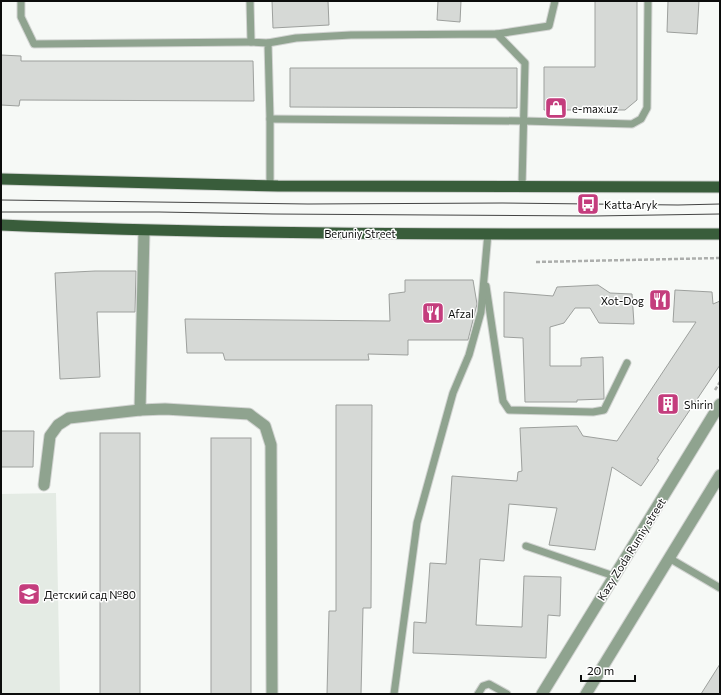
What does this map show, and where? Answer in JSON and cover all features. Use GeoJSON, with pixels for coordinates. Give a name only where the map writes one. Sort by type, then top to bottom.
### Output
{"type":"FeatureCollection","features":[{"type":"Feature","properties":{"kind":"main road"},"geometry":{"type":"LineString","coordinates":[[1,179],[270,185],[720,187]]}},
{"type":"Feature","properties":{"kind":"main road","name":"Beruniy Street"},"geometry":{"type":"LineString","coordinates":[[1,225],[144,231],[720,234]]}},
{"type":"Feature","properties":{"kind":"street"},"geometry":{"type":"LineString","coordinates":[[140,410],[144,231]]}},
{"type":"Feature","properties":{"kind":"street","name":"Kazy Zoda Rumiy street"},"geometry":{"type":"LineString","coordinates":[[542,694],[720,404]]}},
{"type":"Feature","properties":{"kind":"street"},"geometry":{"type":"LineString","coordinates":[[44,485],[50,436],[58,426],[69,418],[140,410],[165,409],[249,414],[265,426],[271,445],[272,694]]}},
{"type":"Feature","properties":{"kind":"street"},"geometry":{"type":"LineString","coordinates":[[586,694],[720,475]]}},
{"type":"Feature","properties":{"kind":"lane"},"geometry":{"type":"LineString","coordinates":[[21,1],[21,17],[34,44],[268,43],[296,38],[351,35],[497,34],[549,26],[555,1]]}},
{"type":"Feature","properties":{"kind":"lane"},"geometry":{"type":"LineString","coordinates":[[250,1],[251,42]]}},
{"type":"Feature","properties":{"kind":"lane"},"geometry":{"type":"LineString","coordinates":[[270,118],[524,121],[632,124],[641,119],[647,108],[648,1]]}},
{"type":"Feature","properties":{"kind":"lane"},"geometry":{"type":"LineString","coordinates":[[497,34],[525,64],[522,186]]}},
{"type":"Feature","properties":{"kind":"lane"},"geometry":{"type":"LineString","coordinates":[[268,43],[270,185]]}},
{"type":"Feature","properties":{"kind":"lane"},"geometry":{"type":"LineString","coordinates":[[394,694],[416,523],[453,393],[469,355],[481,312],[488,233]]}},
{"type":"Feature","properties":{"kind":"lane"},"geometry":{"type":"LineString","coordinates":[[485,274],[503,401],[509,410],[593,412],[604,410],[627,364]]}},
{"type":"Feature","properties":{"kind":"lane"},"geometry":{"type":"LineString","coordinates":[[526,546],[614,576]]}},
{"type":"Feature","properties":{"kind":"lane"},"geometry":{"type":"LineString","coordinates":[[669,558],[720,588]]}},
{"type":"Feature","properties":{"kind":"lane"},"geometry":{"type":"LineString","coordinates":[[478,694],[483,686],[489,684],[507,694]]}},
{"type":"Feature","properties":{"kind":"path"},"geometry":{"type":"LineString","coordinates":[[536,262],[720,258]]}},
{"type":"Feature","properties":{"kind":"shaded area","name":"Детский сад №80"},"geometry":{"type":"Polygon","coordinates":[[[56,493],[60,694],[1,694],[1,494],[56,493]]]}},
{"type":"Feature","properties":{"kind":"building"},"geometry":{"type":"Polygon","coordinates":[[[272,1],[328,1],[329,25],[273,28],[272,1]]]}},
{"type":"Feature","properties":{"kind":"building"},"geometry":{"type":"Polygon","coordinates":[[[438,1],[461,1],[460,22],[437,20],[438,1]]]}},
{"type":"Feature","properties":{"kind":"building"},"geometry":{"type":"Polygon","coordinates":[[[595,1],[637,1],[637,100],[625,110],[544,110],[544,67],[595,67],[595,1]]]}},
{"type":"Feature","properties":{"kind":"building"},"geometry":{"type":"Polygon","coordinates":[[[668,1],[699,1],[697,34],[667,32],[668,1]]]}},
{"type":"Feature","properties":{"kind":"building"},"geometry":{"type":"Polygon","coordinates":[[[1,55],[21,56],[21,61],[253,61],[254,101],[20,100],[19,106],[1,105],[1,55]]]}},
{"type":"Feature","properties":{"kind":"building"},"geometry":{"type":"Polygon","coordinates":[[[290,68],[517,68],[517,108],[290,107],[290,68]]]}},
{"type":"Feature","properties":{"kind":"building"},"geometry":{"type":"Polygon","coordinates":[[[136,271],[135,312],[97,312],[100,377],[60,379],[55,273],[136,271]]]}},
{"type":"Feature","properties":{"kind":"building"},"geometry":{"type":"Polygon","coordinates":[[[405,280],[473,280],[477,304],[468,340],[408,340],[408,355],[368,354],[369,360],[225,360],[223,353],[187,353],[185,319],[390,321],[389,294],[405,292],[405,280]]]}},
{"type":"Feature","properties":{"kind":"building"},"geometry":{"type":"Polygon","coordinates":[[[598,285],[610,293],[632,294],[634,324],[599,323],[590,308],[575,308],[564,323],[550,327],[550,366],[581,366],[581,358],[603,357],[604,399],[577,400],[577,402],[525,402],[523,338],[504,337],[504,292],[553,296],[557,287],[598,285]]]}},
{"type":"Feature","properties":{"kind":"building"},"geometry":{"type":"Polygon","coordinates":[[[675,290],[712,292],[713,304],[720,301],[720,365],[657,459],[659,460],[641,486],[612,467],[595,550],[549,545],[557,508],[509,504],[504,561],[480,559],[476,625],[522,627],[524,576],[561,577],[560,616],[548,615],[546,658],[413,653],[414,622],[426,623],[430,563],[446,564],[452,476],[517,481],[518,472],[522,471],[520,428],[577,426],[583,436],[617,441],[696,322],[673,322],[675,290]]]}},
{"type":"Feature","properties":{"kind":"building"},"geometry":{"type":"Polygon","coordinates":[[[336,405],[372,405],[371,608],[363,608],[361,694],[327,694],[329,611],[336,611],[336,405]]]}},
{"type":"Feature","properties":{"kind":"building"},"geometry":{"type":"Polygon","coordinates":[[[1,431],[34,431],[33,467],[1,467],[1,431]]]}},
{"type":"Feature","properties":{"kind":"building"},"geometry":{"type":"Polygon","coordinates":[[[100,433],[140,433],[140,694],[100,694],[100,433]]]}},
{"type":"Feature","properties":{"kind":"building"},"geometry":{"type":"Polygon","coordinates":[[[211,438],[251,438],[251,694],[211,694],[211,438]]]}},
{"type":"Feature","properties":{"kind":"building"},"geometry":{"type":"Polygon","coordinates":[[[720,664],[720,694],[701,694],[720,664]]]}},
{"type":"Feature","properties":{"kind":"tram line"},"geometry":{"type":"LineString","coordinates":[[1,200],[308,204],[720,204]]}},
{"type":"Feature","properties":{"kind":"tram line"},"geometry":{"type":"LineString","coordinates":[[1,212],[594,216],[720,214]]}},
{"type":"Feature","properties":{"kind":"place","name":"e-max.uz"},"geometry":{"type":"Point","coordinates":[556,108]}},
{"type":"Feature","properties":{"kind":"place","name":"Katta Aryk"},"geometry":{"type":"Point","coordinates":[588,204]}},
{"type":"Feature","properties":{"kind":"place","name":"Xot-Dog"},"geometry":{"type":"Point","coordinates":[660,300]}},
{"type":"Feature","properties":{"kind":"place","name":"Afzal"},"geometry":{"type":"Point","coordinates":[433,313]}},
{"type":"Feature","properties":{"kind":"place","name":"Shirin"},"geometry":{"type":"Point","coordinates":[668,404]}},
{"type":"Feature","properties":{"kind":"place","name":"Детский сад №80"},"geometry":{"type":"Point","coordinates":[29,594]}}]}
